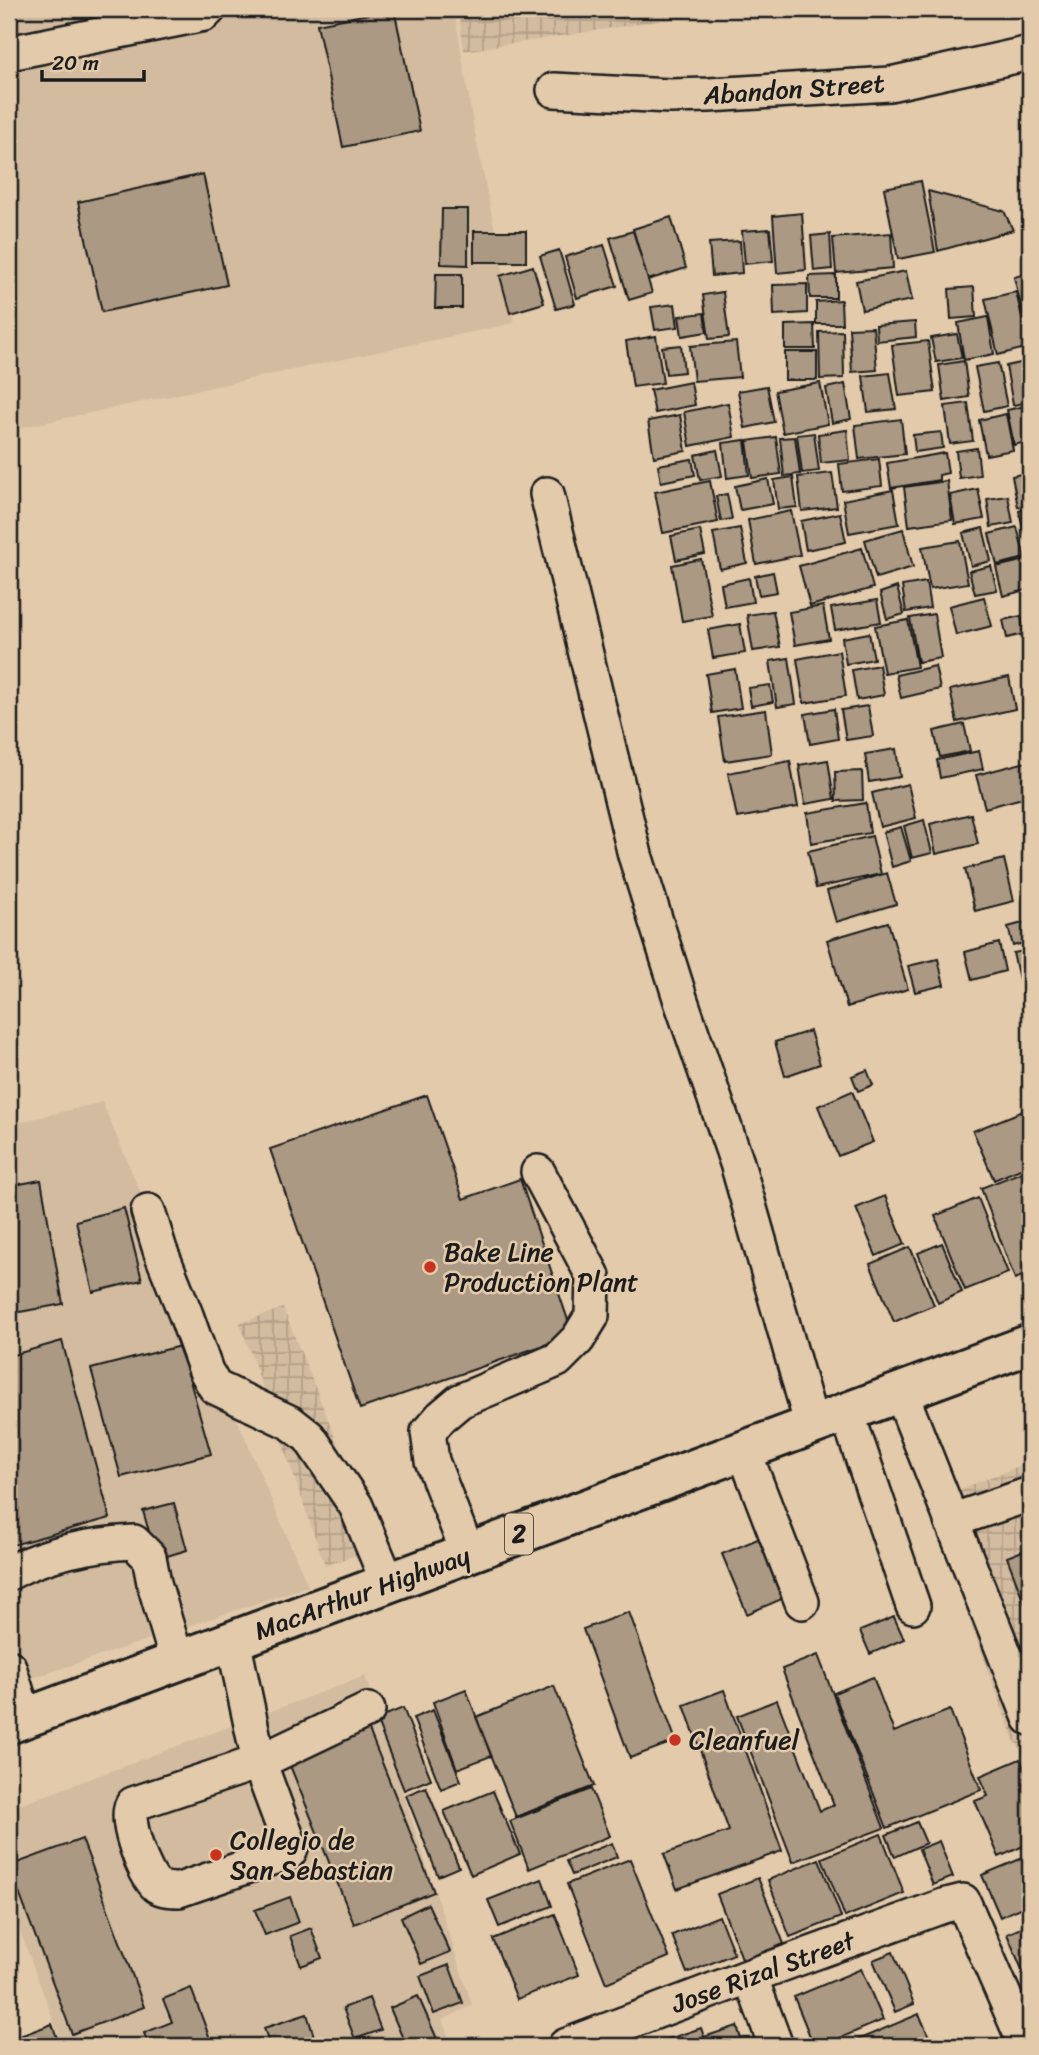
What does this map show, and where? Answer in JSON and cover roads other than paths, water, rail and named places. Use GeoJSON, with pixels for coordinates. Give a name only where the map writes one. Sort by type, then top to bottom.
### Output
{"type":"FeatureCollection","features":[{"type":"Feature","properties":{"kind":"highway","name":"MacArthur Highway"},"geometry":{"type":"LineString","coordinates":[[17,1721],[1030,1344]]}},
{"type":"Feature","properties":{"kind":"street"},"geometry":{"type":"LineString","coordinates":[[9,53],[204,14],[209,9]]}},
{"type":"Feature","properties":{"kind":"street","name":"Abandon Street"},"geometry":{"type":"LineString","coordinates":[[554,90],[709,95],[890,84],[1030,53]]}},
{"type":"Feature","properties":{"kind":"street"},"geometry":{"type":"LineString","coordinates":[[547,494],[635,855],[681,1001],[737,1163],[812,1426]]}},
{"type":"Feature","properties":{"kind":"street"},"geometry":{"type":"LineString","coordinates":[[468,1554],[432,1461],[428,1432],[460,1401],[557,1360],[578,1339],[592,1316],[593,1276],[538,1172]]}},
{"type":"Feature","properties":{"kind":"street"},"geometry":{"type":"LineString","coordinates":[[148,1211],[206,1371],[215,1387],[291,1423],[309,1437],[356,1506],[388,1583]]}},
{"type":"Feature","properties":{"kind":"street"},"geometry":{"type":"LineString","coordinates":[[901,1393],[1030,1718]]}},
{"type":"Feature","properties":{"kind":"street"},"geometry":{"type":"LineString","coordinates":[[847,1413],[914,1606]]}},
{"type":"Feature","properties":{"kind":"street"},"geometry":{"type":"LineString","coordinates":[[744,1451],[803,1602]]}},
{"type":"Feature","properties":{"kind":"street"},"geometry":{"type":"LineString","coordinates":[[951,1521],[1030,1494]]}},
{"type":"Feature","properties":{"kind":"street"},"geometry":{"type":"LineString","coordinates":[[9,1573],[50,1556],[111,1543],[134,1542],[149,1557],[177,1661]]}},
{"type":"Feature","properties":{"kind":"street"},"geometry":{"type":"LineString","coordinates":[[233,1640],[259,1762],[292,1845],[289,1852],[179,1890],[167,1890],[156,1885],[141,1861],[130,1823],[130,1806],[259,1762],[368,1710]]}},
{"type":"Feature","properties":{"kind":"street"},"geometry":{"type":"LineString","coordinates":[[9,1667],[17,1721]]}},
{"type":"Feature","properties":{"kind":"street","name":"Jose Rizal Street"},"geometry":{"type":"LineString","coordinates":[[577,2044],[750,1976],[963,1901],[1026,2046]]}},
{"type":"Feature","properties":{"kind":"street"},"geometry":{"type":"LineString","coordinates":[[750,1976],[776,2046]]}},
{"type":"Feature","properties":{"kind":"place","name":"Bake Line Production Plant"},"geometry":{"type":"Point","coordinates":[430,1267]}},
{"type":"Feature","properties":{"kind":"place","name":"Cleanfuel"},"geometry":{"type":"Point","coordinates":[675,1740]}},
{"type":"Feature","properties":{"kind":"place","name":"Collegio de San Sebastian"},"geometry":{"type":"Point","coordinates":[216,1855]}}]}
